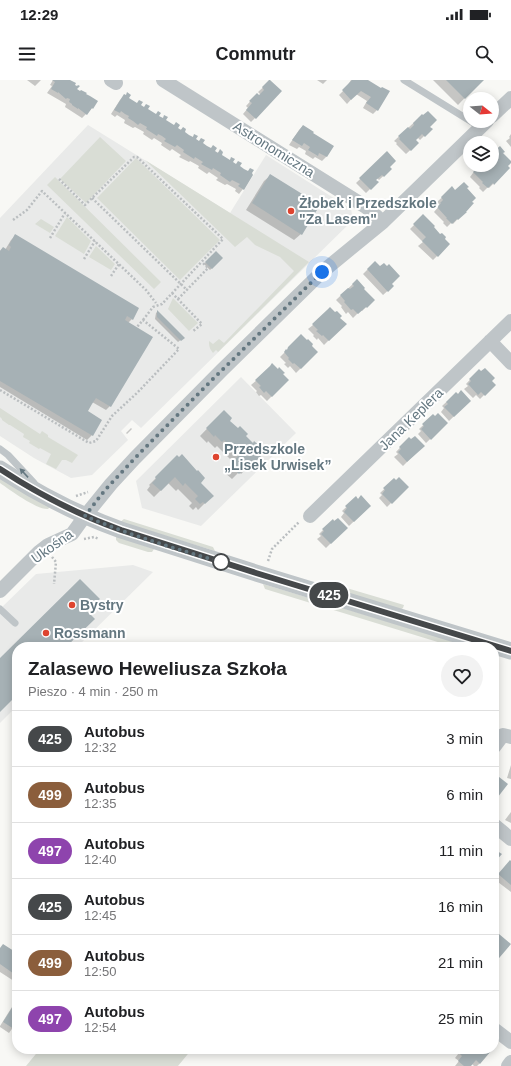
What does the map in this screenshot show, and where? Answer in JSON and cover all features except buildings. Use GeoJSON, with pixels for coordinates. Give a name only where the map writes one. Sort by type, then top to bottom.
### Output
{"type":"FeatureCollection","features":[{"type":"Feature","properties":{"kind":"street","name":"Astronomiczna"},"geometry":{"type":"LineString","coordinates":[[163,80],[366,207],[383,222]]}},
{"type":"Feature","properties":{"kind":"street"},"geometry":{"type":"LineString","coordinates":[[499,109],[511,98]]}},
{"type":"Feature","properties":{"kind":"street","name":"Ukośna"},"geometry":{"type":"LineString","coordinates":[[0,591],[48,545],[72,534],[111,484],[216,376],[322,272],[383,222],[480,128]]}},
{"type":"Feature","properties":{"kind":"street","name":"Jana Keplera"},"geometry":{"type":"LineString","coordinates":[[310,516],[511,321]]}},
{"type":"Feature","properties":{"kind":"street"},"geometry":{"type":"LineString","coordinates":[[490,341],[511,363]]}},
{"type":"Feature","properties":{"kind":"street"},"geometry":{"type":"LineString","coordinates":[[0,469],[48,498],[85,516],[142,538],[482,642]]}},
{"type":"Feature","properties":{"kind":"street"},"geometry":{"type":"LineString","coordinates":[[499,647],[511,651]]}},
{"type":"Feature","properties":{"kind":"street"},"geometry":{"type":"LineString","coordinates":[[499,740],[503,735],[511,738]]}},
{"type":"Feature","properties":{"kind":"street"},"geometry":{"type":"LineString","coordinates":[[499,829],[511,839]]}},
{"type":"Feature","properties":{"kind":"street"},"geometry":{"type":"LineString","coordinates":[[499,1033],[511,1042]]}},
{"type":"Feature","properties":{"kind":"street"},"geometry":{"type":"LineString","coordinates":[[508,1066],[511,1062]]}},
{"type":"Feature","properties":{"kind":"lane"},"geometry":{"type":"LineString","coordinates":[[404,80],[463,112]]}},
{"type":"Feature","properties":{"kind":"lane"},"geometry":{"type":"LineString","coordinates":[[0,449],[8,455],[48,498]]}},
{"type":"Feature","properties":{"kind":"lane"},"geometry":{"type":"LineString","coordinates":[[0,609],[15,623]]}},
{"type":"Feature","properties":{"kind":"path"},"geometry":{"type":"LineString","coordinates":[[58,179],[85,205],[134,157],[137,157],[223,239],[162,304],[153,308],[137,328]]}},
{"type":"Feature","properties":{"kind":"path"},"geometry":{"type":"LineString","coordinates":[[13,220],[26,210],[42,191],[146,290],[156,303]]}},
{"type":"Feature","properties":{"kind":"path"},"geometry":{"type":"LineString","coordinates":[[92,198],[188,290]]}},
{"type":"Feature","properties":{"kind":"path"},"geometry":{"type":"LineString","coordinates":[[50,238],[65,213]]}},
{"type":"Feature","properties":{"kind":"path"},"geometry":{"type":"LineString","coordinates":[[84,259],[95,241]]}},
{"type":"Feature","properties":{"kind":"path"},"geometry":{"type":"LineString","coordinates":[[178,299],[208,268],[202,262]]}},
{"type":"Feature","properties":{"kind":"path"},"geometry":{"type":"LineString","coordinates":[[111,276],[118,264]]}},
{"type":"Feature","properties":{"kind":"path"},"geometry":{"type":"LineString","coordinates":[[172,293],[202,324],[192,332]]}},
{"type":"Feature","properties":{"kind":"path"},"geometry":{"type":"LineString","coordinates":[[0,390],[89,443],[96,441],[112,416],[137,393],[179,349],[143,320]]}},
{"type":"Feature","properties":{"kind":"path"},"geometry":{"type":"LineString","coordinates":[[74,496],[94,490]]}},
{"type":"Feature","properties":{"kind":"path"},"geometry":{"type":"LineString","coordinates":[[268,561],[272,549],[299,523],[310,516]]}},
{"type":"Feature","properties":{"kind":"path"},"geometry":{"type":"LineString","coordinates":[[81,540],[85,539]]}},
{"type":"Feature","properties":{"kind":"path"},"geometry":{"type":"LineString","coordinates":[[49,553],[56,562],[54,584]]}},
{"type":"Feature","properties":{"kind":"shaded area"},"geometry":{"type":"Polygon","coordinates":[[[88,125],[230,213],[266,155],[351,209],[353,220],[141,428],[132,420],[121,431],[128,440],[92,475],[71,478],[34,458],[0,436],[0,218],[88,125]]]}},
{"type":"Feature","properties":{"kind":"shaded area"},"geometry":{"type":"Polygon","coordinates":[[[100,137],[126,161],[86,203],[60,179],[100,137]]]}},
{"type":"Feature","properties":{"kind":"shaded area"},"geometry":{"type":"Polygon","coordinates":[[[136,158],[220,240],[180,280],[97,198],[136,158]]]}},
{"type":"Feature","properties":{"kind":"shaded area"},"geometry":{"type":"Polygon","coordinates":[[[145,160],[309,262],[218,352],[216,350],[213,353],[210,348],[209,341],[213,344],[219,339],[224,343],[294,271],[280,257],[255,245],[247,237],[235,247],[145,160]]]}},
{"type":"Feature","properties":{"kind":"shaded area"},"geometry":{"type":"Polygon","coordinates":[[[55,177],[161,282],[154,289],[47,185],[55,177]]]}},
{"type":"Feature","properties":{"kind":"shaded area"},"geometry":{"type":"Polygon","coordinates":[[[67,217],[91,241],[84,254],[55,236],[67,217]]]}},
{"type":"Feature","properties":{"kind":"shaded area"},"geometry":{"type":"Polygon","coordinates":[[[41,219],[54,227],[50,233],[35,224],[41,219]]]}},
{"type":"Feature","properties":{"kind":"shaded area"},"geometry":{"type":"Polygon","coordinates":[[[96,246],[115,264],[111,270],[89,257],[96,246]]]}},
{"type":"Feature","properties":{"kind":"shaded area"},"geometry":{"type":"Polygon","coordinates":[[[173,298],[198,323],[189,331],[168,309],[173,298]]]}},
{"type":"Feature","properties":{"kind":"shaded area","name":"Przedszkole „Lisek Urwisek”"},"geometry":{"type":"Polygon","coordinates":[[[241,377],[296,433],[201,526],[142,508],[136,481],[241,377]]]}},
{"type":"Feature","properties":{"kind":"shaded area"},"geometry":{"type":"Polygon","coordinates":[[[0,408],[40,434],[42,431],[48,435],[48,437],[78,455],[72,463],[62,460],[56,469],[46,464],[51,454],[29,443],[30,441],[23,437],[24,434],[2,420],[0,417],[0,408]]]}},
{"type":"Feature","properties":{"kind":"shaded area"},"geometry":{"type":"Polygon","coordinates":[[[0,477],[50,507],[48,509],[43,508],[24,499],[0,483],[0,477]]]}},
{"type":"Feature","properties":{"kind":"shaded area"},"geometry":{"type":"Polygon","coordinates":[[[124,519],[213,547],[215,551],[120,522],[124,519]]]}},
{"type":"Feature","properties":{"kind":"shaded area"},"geometry":{"type":"Polygon","coordinates":[[[116,536],[154,549],[152,552],[148,552],[119,543],[116,540],[116,536]]]}},
{"type":"Feature","properties":{"kind":"shaded area"},"geometry":{"type":"Polygon","coordinates":[[[133,565],[153,572],[82,642],[12,642],[12,711],[0,723],[0,609],[36,574],[133,565]]]}},
{"type":"Feature","properties":{"kind":"shaded area"},"geometry":{"type":"Polygon","coordinates":[[[263,584],[455,642],[438,642],[265,589],[263,584]]]}},
{"type":"Feature","properties":{"kind":"shaded area"},"geometry":{"type":"Polygon","coordinates":[[[333,584],[404,605],[400,610],[327,588],[329,585],[333,584]]]}},
{"type":"Feature","properties":{"kind":"shaded area"},"geometry":{"type":"Polygon","coordinates":[[[36,1054],[188,1054],[178,1066],[26,1066],[36,1054]]]}},
{"type":"Feature","properties":{"kind":"bus line","name":"425"},"geometry":{"type":"LineString","coordinates":[[0,469],[58,503],[103,524],[142,538],[482,642]]}},
{"type":"Feature","properties":{"kind":"bus line","name":"425"},"geometry":{"type":"LineString","coordinates":[[499,647],[511,651]]}},
{"type":"Feature","properties":{"kind":"place","name":"Żłobek i Przedszkole \"Za Lasem\""},"geometry":{"type":"Point","coordinates":[291,211]}},
{"type":"Feature","properties":{"kind":"place","name":"Przedszkole „Lisek Urwisek”"},"geometry":{"type":"Point","coordinates":[216,457]}},
{"type":"Feature","properties":{"kind":"place","name":"Bystry"},"geometry":{"type":"Point","coordinates":[72,605]}},
{"type":"Feature","properties":{"kind":"place","name":"Rossmann"},"geometry":{"type":"Point","coordinates":[46,633]}},
{"type":"Feature","properties":{"kind":"route"},"geometry":{"type":"LineString","coordinates":[[221,562],[142,538],[85,516],[105,490],[135,458],[322,272]]}}]}
